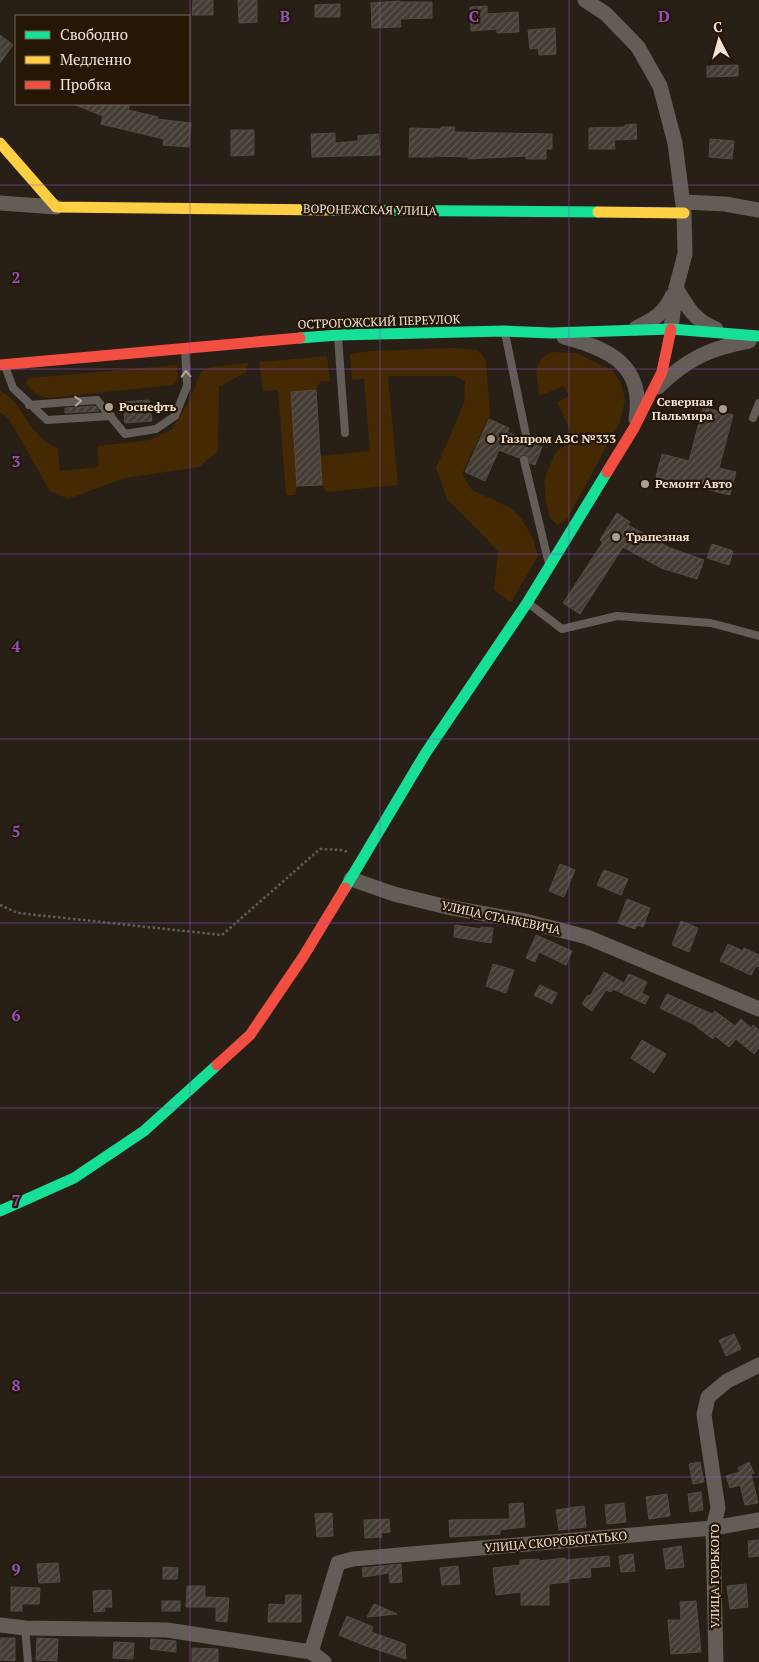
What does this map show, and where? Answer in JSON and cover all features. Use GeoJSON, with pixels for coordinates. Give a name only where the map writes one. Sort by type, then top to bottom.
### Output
{"type":"FeatureCollection","features":[{"type":"Feature","properties":{"kind":"main road"},"geometry":{"type":"LineString","coordinates":[[0,143],[56,207]]}},
{"type":"Feature","properties":{"kind":"main road","name":"ВОРОНЕЖСКАЯ УЛИЦА"},"geometry":{"type":"LineString","coordinates":[[56,207],[684,208]]}},
{"type":"Feature","properties":{"kind":"main road"},"geometry":{"type":"LineString","coordinates":[[0,1211],[74,1178],[144,1131],[250,1035],[303,957],[425,754],[528,603],[634,428],[662,372],[671,329]]}},
{"type":"Feature","properties":{"kind":"main road","name":"ОСТРОГОЖСКИЙ ПЕРЕУЛОК"},"geometry":{"type":"LineString","coordinates":[[2,364],[338,334],[504,331],[551,333],[671,329],[759,338]]}},
{"type":"Feature","properties":{"kind":"street"},"geometry":{"type":"LineString","coordinates":[[585,0],[606,14],[638,47],[660,86],[675,143],[684,208],[685,254],[676,288],[671,329]]}},
{"type":"Feature","properties":{"kind":"street","name":"ВОРОНЕЖСКАЯ УЛИЦА"},"geometry":{"type":"LineString","coordinates":[[0,202],[56,207]]}},
{"type":"Feature","properties":{"kind":"street","name":"ВОРОНЕЖСКАЯ УЛИЦА"},"geometry":{"type":"LineString","coordinates":[[684,208],[725,204],[759,210]]}},
{"type":"Feature","properties":{"kind":"street"},"geometry":{"type":"LineString","coordinates":[[630,331],[652,320],[666,308],[676,288]]}},
{"type":"Feature","properties":{"kind":"street"},"geometry":{"type":"LineString","coordinates":[[676,288],[690,311],[703,324],[727,334]]}},
{"type":"Feature","properties":{"kind":"street"},"geometry":{"type":"LineString","coordinates":[[551,333],[583,342],[607,352],[624,364],[636,386],[638,409],[634,428]]}},
{"type":"Feature","properties":{"kind":"street"},"geometry":{"type":"LineString","coordinates":[[650,395],[674,372],[697,356],[726,346],[759,338]]}},
{"type":"Feature","properties":{"kind":"street","name":"УЛИЦА СТАНКЕВИЧА"},"geometry":{"type":"LineString","coordinates":[[351,879],[394,894],[447,907],[525,921],[587,937],[759,1009]]}},
{"type":"Feature","properties":{"kind":"street","name":"УЛИЦА ГОРЬКОГО"},"geometry":{"type":"LineString","coordinates":[[716,1662],[713,1528],[718,1508],[704,1415],[708,1397],[727,1381],[759,1365]]}},
{"type":"Feature","properties":{"kind":"street","name":"УЛИЦА СКОРОБОГАТЬКО"},"geometry":{"type":"LineString","coordinates":[[311,1652],[338,1563],[353,1559],[713,1528],[759,1520]]}},
{"type":"Feature","properties":{"kind":"street"},"geometry":{"type":"LineString","coordinates":[[0,1625],[25,1628],[167,1630],[311,1652],[324,1662]]}},
{"type":"Feature","properties":{"kind":"lane"},"geometry":{"type":"LineString","coordinates":[[504,331],[527,440]]}},
{"type":"Feature","properties":{"kind":"lane"},"geometry":{"type":"LineString","coordinates":[[338,334],[346,433]]}},
{"type":"Feature","properties":{"kind":"lane"},"geometry":{"type":"LineString","coordinates":[[29,405],[97,400],[125,434],[156,429],[175,416],[187,386],[185,348]]}},
{"type":"Feature","properties":{"kind":"lane"},"geometry":{"type":"LineString","coordinates":[[2,364],[13,388],[47,420],[110,416]]}},
{"type":"Feature","properties":{"kind":"lane"},"geometry":{"type":"LineString","coordinates":[[752,418],[759,403]]}},
{"type":"Feature","properties":{"kind":"lane"},"geometry":{"type":"LineString","coordinates":[[524,460],[550,568]]}},
{"type":"Feature","properties":{"kind":"lane"},"geometry":{"type":"LineString","coordinates":[[528,603],[562,629],[617,616],[711,623],[759,636]]}},
{"type":"Feature","properties":{"kind":"lane"},"geometry":{"type":"LineString","coordinates":[[25,1628],[28,1662]]}},
{"type":"Feature","properties":{"kind":"path"},"geometry":{"type":"LineString","coordinates":[[0,904],[18,914],[222,935],[320,849],[341,850],[363,858]]}},
{"type":"Feature","properties":{"kind":"shaded area"},"geometry":{"type":"Polygon","coordinates":[[[452,348],[478,350],[486,361],[490,415],[462,474],[472,490],[511,508],[521,518],[533,538],[538,556],[511,602],[494,590],[498,551],[447,499],[436,468],[464,403],[465,381],[455,376],[388,376],[398,485],[326,492],[322,485],[320,456],[370,451],[364,379],[352,380],[350,354],[370,351],[452,348]]]}},
{"type":"Feature","properties":{"kind":"shaded area"},"geometry":{"type":"Polygon","coordinates":[[[551,352],[576,353],[612,370],[621,383],[625,399],[621,420],[567,519],[558,525],[550,518],[544,480],[555,453],[574,438],[557,402],[569,396],[564,386],[539,396],[536,371],[541,358],[551,352]]]}},
{"type":"Feature","properties":{"kind":"shaded area"},"geometry":{"type":"Polygon","coordinates":[[[327,356],[330,381],[320,382],[316,390],[291,392],[297,486],[295,495],[286,495],[278,390],[263,391],[259,362],[327,356]]]}},
{"type":"Feature","properties":{"kind":"shaded area"},"geometry":{"type":"Polygon","coordinates":[[[248,363],[246,372],[219,387],[218,451],[199,467],[125,478],[68,499],[50,491],[9,419],[0,412],[0,390],[15,403],[44,441],[58,448],[60,471],[99,467],[97,446],[150,440],[172,429],[188,403],[201,372],[210,367],[248,363]]]}},
{"type":"Feature","properties":{"kind":"shaded area"},"geometry":{"type":"Polygon","coordinates":[[[177,365],[178,380],[173,385],[47,398],[37,395],[25,383],[30,378],[177,365]]]}},
{"type":"Feature","properties":{"kind":"building"},"geometry":{"type":"Polygon","coordinates":[[[193,0],[213,0],[213,15],[192,15],[193,0]]]}},
{"type":"Feature","properties":{"kind":"building"},"geometry":{"type":"Polygon","coordinates":[[[238,0],[257,0],[257,22],[239,23],[238,0]]]}},
{"type":"Feature","properties":{"kind":"building"},"geometry":{"type":"Polygon","coordinates":[[[399,1],[432,2],[432,18],[400,19],[401,27],[372,28],[371,3],[399,1]]]}},
{"type":"Feature","properties":{"kind":"building"},"geometry":{"type":"Polygon","coordinates":[[[340,4],[340,17],[315,17],[315,5],[340,4]]]}},
{"type":"Feature","properties":{"kind":"building"},"geometry":{"type":"Polygon","coordinates":[[[487,6],[487,14],[518,12],[519,32],[497,33],[497,29],[471,31],[470,7],[487,6]]]}},
{"type":"Feature","properties":{"kind":"building"},"geometry":{"type":"Polygon","coordinates":[[[555,28],[556,54],[539,55],[538,48],[530,49],[528,30],[555,28]]]}},
{"type":"Feature","properties":{"kind":"building"},"geometry":{"type":"Polygon","coordinates":[[[0,35],[13,45],[0,63],[0,35]]]}},
{"type":"Feature","properties":{"kind":"building"},"geometry":{"type":"Polygon","coordinates":[[[738,65],[738,76],[707,77],[707,66],[738,65]]]}},
{"type":"Feature","properties":{"kind":"building"},"geometry":{"type":"Polygon","coordinates":[[[76,105],[130,105],[128,110],[158,117],[157,119],[191,123],[189,147],[163,145],[164,139],[101,124],[103,116],[76,105]]]}},
{"type":"Feature","properties":{"kind":"building"},"geometry":{"type":"Polygon","coordinates":[[[636,124],[637,139],[614,140],[615,149],[589,149],[589,128],[625,127],[625,125],[636,124]]]}},
{"type":"Feature","properties":{"kind":"building"},"geometry":{"type":"Polygon","coordinates":[[[441,127],[455,127],[454,132],[552,134],[552,149],[546,149],[546,159],[526,159],[526,156],[468,159],[468,157],[409,157],[410,128],[441,129],[441,127]]]}},
{"type":"Feature","properties":{"kind":"building"},"geometry":{"type":"Polygon","coordinates":[[[231,130],[254,130],[254,155],[231,156],[231,130]]]}},
{"type":"Feature","properties":{"kind":"building"},"geometry":{"type":"Polygon","coordinates":[[[335,133],[335,143],[358,141],[358,136],[378,134],[380,155],[312,157],[311,134],[335,133]]]}},
{"type":"Feature","properties":{"kind":"building"},"geometry":{"type":"Polygon","coordinates":[[[710,139],[734,141],[732,159],[709,157],[710,139]]]}},
{"type":"Feature","properties":{"kind":"building"},"geometry":{"type":"Polygon","coordinates":[[[316,390],[322,485],[297,486],[291,392],[316,390]]]}},
{"type":"Feature","properties":{"kind":"building"},"geometry":{"type":"Polygon","coordinates":[[[149,400],[152,421],[125,423],[123,402],[149,400]]]}},
{"type":"Feature","properties":{"kind":"building"},"geometry":{"type":"Polygon","coordinates":[[[95,406],[99,411],[65,413],[65,408],[95,406]]]}},
{"type":"Feature","properties":{"kind":"building"},"geometry":{"type":"Polygon","coordinates":[[[703,407],[733,415],[719,468],[736,472],[730,495],[656,477],[662,454],[689,461],[703,407]]]}},
{"type":"Feature","properties":{"kind":"building"},"geometry":{"type":"Polygon","coordinates":[[[489,419],[509,428],[507,432],[521,438],[525,445],[532,443],[542,447],[535,465],[530,463],[526,455],[522,455],[519,458],[499,450],[485,481],[465,472],[489,419]]]}},
{"type":"Feature","properties":{"kind":"building"},"geometry":{"type":"Polygon","coordinates":[[[617,513],[630,522],[628,525],[670,548],[704,560],[697,579],[661,568],[623,547],[580,614],[563,603],[603,542],[600,540],[617,513]]]}},
{"type":"Feature","properties":{"kind":"building"},"geometry":{"type":"Polygon","coordinates":[[[712,544],[733,551],[729,565],[707,558],[712,544]]]}},
{"type":"Feature","properties":{"kind":"building"},"geometry":{"type":"Polygon","coordinates":[[[560,864],[575,870],[564,897],[549,891],[560,864]]]}},
{"type":"Feature","properties":{"kind":"building"},"geometry":{"type":"Polygon","coordinates":[[[604,870],[628,879],[621,895],[597,885],[604,870]]]}},
{"type":"Feature","properties":{"kind":"building"},"geometry":{"type":"Polygon","coordinates":[[[627,899],[650,908],[643,927],[637,925],[635,929],[618,923],[627,899]]]}},
{"type":"Feature","properties":{"kind":"building"},"geometry":{"type":"Polygon","coordinates":[[[681,921],[698,928],[689,952],[672,945],[681,921]]]}},
{"type":"Feature","properties":{"kind":"building"},"geometry":{"type":"Polygon","coordinates":[[[455,925],[481,929],[481,927],[493,928],[491,943],[454,937],[455,925]]]}},
{"type":"Feature","properties":{"kind":"building"},"geometry":{"type":"Polygon","coordinates":[[[536,935],[572,951],[566,965],[539,952],[535,962],[526,958],[536,935]]]}},
{"type":"Feature","properties":{"kind":"building"},"geometry":{"type":"Polygon","coordinates":[[[728,944],[743,951],[744,948],[759,955],[759,967],[756,966],[751,975],[720,961],[728,944]]]}},
{"type":"Feature","properties":{"kind":"building"},"geometry":{"type":"Polygon","coordinates":[[[493,964],[514,970],[506,993],[486,986],[493,964]]]}},
{"type":"Feature","properties":{"kind":"building"},"geometry":{"type":"Polygon","coordinates":[[[604,972],[624,983],[629,974],[647,982],[642,993],[649,997],[645,1004],[613,989],[611,992],[606,990],[592,1011],[582,1004],[588,995],[590,996],[604,972]]]}},
{"type":"Feature","properties":{"kind":"building"},"geometry":{"type":"Polygon","coordinates":[[[540,985],[557,993],[552,1004],[534,995],[540,985]]]}},
{"type":"Feature","properties":{"kind":"building"},"geometry":{"type":"Polygon","coordinates":[[[667,994],[712,1014],[715,1011],[735,1026],[741,1019],[751,1028],[753,1025],[759,1030],[759,1048],[754,1054],[736,1039],[729,1047],[715,1036],[713,1039],[693,1024],[660,1008],[667,994]]]}},
{"type":"Feature","properties":{"kind":"building"},"geometry":{"type":"Polygon","coordinates":[[[642,1040],[666,1054],[654,1073],[631,1058],[642,1040]]]}},
{"type":"Feature","properties":{"kind":"building"},"geometry":{"type":"Polygon","coordinates":[[[734,1334],[741,1349],[726,1356],[719,1340],[734,1334]]]}},
{"type":"Feature","properties":{"kind":"building"},"geometry":{"type":"Polygon","coordinates":[[[700,1462],[704,1482],[693,1484],[689,1464],[700,1462]]]}},
{"type":"Feature","properties":{"kind":"building"},"geometry":{"type":"Polygon","coordinates":[[[749,1462],[754,1473],[751,1474],[758,1503],[745,1505],[740,1485],[730,1488],[726,1476],[740,1472],[738,1468],[749,1462]]]}},
{"type":"Feature","properties":{"kind":"building"},"geometry":{"type":"Polygon","coordinates":[[[701,1492],[703,1510],[690,1512],[688,1494],[701,1492]]]}},
{"type":"Feature","properties":{"kind":"building"},"geometry":{"type":"Polygon","coordinates":[[[667,1494],[670,1516],[649,1519],[646,1497],[667,1494]]]}},
{"type":"Feature","properties":{"kind":"building"},"geometry":{"type":"Polygon","coordinates":[[[523,1503],[525,1527],[500,1530],[500,1534],[450,1537],[449,1520],[510,1519],[509,1504],[523,1503]]]}},
{"type":"Feature","properties":{"kind":"building"},"geometry":{"type":"Polygon","coordinates":[[[624,1503],[626,1522],[607,1524],[605,1505],[624,1503]]]}},
{"type":"Feature","properties":{"kind":"building"},"geometry":{"type":"Polygon","coordinates":[[[584,1506],[586,1527],[559,1530],[556,1510],[584,1506]]]}},
{"type":"Feature","properties":{"kind":"building"},"geometry":{"type":"Polygon","coordinates":[[[332,1513],[333,1536],[317,1537],[315,1514],[332,1513]]]}},
{"type":"Feature","properties":{"kind":"building"},"geometry":{"type":"Polygon","coordinates":[[[389,1519],[390,1532],[381,1533],[382,1537],[365,1538],[364,1520],[389,1519]]]}},
{"type":"Feature","properties":{"kind":"building"},"geometry":{"type":"Polygon","coordinates":[[[759,1540],[759,1556],[749,1557],[748,1541],[759,1540]]]}},
{"type":"Feature","properties":{"kind":"building"},"geometry":{"type":"Polygon","coordinates":[[[681,1546],[684,1567],[666,1569],[663,1549],[681,1546]]]}},
{"type":"Feature","properties":{"kind":"building"},"geometry":{"type":"Polygon","coordinates":[[[633,1554],[635,1571],[621,1572],[619,1556],[633,1554]]]}},
{"type":"Feature","properties":{"kind":"building"},"geometry":{"type":"Polygon","coordinates":[[[609,1556],[610,1566],[590,1568],[591,1577],[568,1579],[568,1582],[549,1584],[549,1605],[521,1605],[521,1592],[496,1595],[493,1568],[520,1565],[520,1560],[539,1559],[539,1561],[565,1558],[565,1560],[609,1556]]]}},
{"type":"Feature","properties":{"kind":"building"},"geometry":{"type":"Polygon","coordinates":[[[58,1563],[60,1582],[39,1583],[37,1564],[58,1563]]]}},
{"type":"Feature","properties":{"kind":"building"},"geometry":{"type":"Polygon","coordinates":[[[401,1564],[402,1582],[390,1583],[389,1573],[363,1577],[362,1568],[401,1564]]]}},
{"type":"Feature","properties":{"kind":"building"},"geometry":{"type":"Polygon","coordinates":[[[458,1566],[460,1584],[442,1585],[440,1568],[458,1566]]]}},
{"type":"Feature","properties":{"kind":"building"},"geometry":{"type":"Polygon","coordinates":[[[163,1567],[178,1568],[177,1579],[163,1579],[163,1567]]]}},
{"type":"Feature","properties":{"kind":"building"},"geometry":{"type":"Polygon","coordinates":[[[746,1584],[748,1607],[730,1609],[727,1586],[746,1584]]]}},
{"type":"Feature","properties":{"kind":"building"},"geometry":{"type":"Polygon","coordinates":[[[187,1586],[205,1586],[205,1597],[229,1598],[227,1622],[216,1621],[216,1607],[186,1607],[187,1586]]]}},
{"type":"Feature","properties":{"kind":"building"},"geometry":{"type":"Polygon","coordinates":[[[11,1587],[40,1588],[39,1604],[22,1604],[22,1611],[11,1611],[11,1587]]]}},
{"type":"Feature","properties":{"kind":"building"},"geometry":{"type":"Polygon","coordinates":[[[111,1590],[112,1607],[104,1607],[105,1611],[94,1612],[93,1591],[111,1590]]]}},
{"type":"Feature","properties":{"kind":"building"},"geometry":{"type":"Polygon","coordinates":[[[286,1595],[301,1595],[301,1622],[268,1622],[269,1604],[285,1605],[286,1595]]]}},
{"type":"Feature","properties":{"kind":"building"},"geometry":{"type":"Polygon","coordinates":[[[162,1601],[180,1601],[180,1611],[162,1611],[162,1601]]]}},
{"type":"Feature","properties":{"kind":"building"},"geometry":{"type":"Polygon","coordinates":[[[696,1601],[701,1652],[671,1654],[668,1620],[681,1620],[680,1602],[696,1601]]]}},
{"type":"Feature","properties":{"kind":"building"},"geometry":{"type":"Polygon","coordinates":[[[374,1604],[397,1614],[367,1617],[374,1604]]]}},
{"type":"Feature","properties":{"kind":"building"},"geometry":{"type":"Polygon","coordinates":[[[347,1616],[373,1627],[371,1632],[405,1644],[406,1659],[339,1635],[347,1616]]]}},
{"type":"Feature","properties":{"kind":"building"},"geometry":{"type":"Polygon","coordinates":[[[0,1638],[15,1638],[15,1661],[0,1660],[0,1638]]]}},
{"type":"Feature","properties":{"kind":"building"},"geometry":{"type":"Polygon","coordinates":[[[37,1638],[58,1639],[57,1661],[36,1660],[37,1638]]]}},
{"type":"Feature","properties":{"kind":"building"},"geometry":{"type":"Polygon","coordinates":[[[151,1639],[176,1641],[176,1652],[150,1649],[151,1639]]]}},
{"type":"Feature","properties":{"kind":"building"},"geometry":{"type":"Polygon","coordinates":[[[114,1642],[134,1643],[133,1659],[113,1658],[114,1642]]]}},
{"type":"Feature","properties":{"kind":"building"},"geometry":{"type":"Polygon","coordinates":[[[192,1648],[218,1649],[218,1662],[192,1662],[192,1648]]]}},
{"type":"Feature","properties":{"kind":"traffic: fast"},"geometry":{"type":"LineString","coordinates":[[333,210],[598,212]]}},
{"type":"Feature","properties":{"kind":"traffic: fast"},"geometry":{"type":"LineString","coordinates":[[300,338],[338,335],[504,331],[551,333],[671,329],[759,336]]}},
{"type":"Feature","properties":{"kind":"traffic: fast"},"geometry":{"type":"LineString","coordinates":[[345,888],[425,754],[527,603],[607,472]]}},
{"type":"Feature","properties":{"kind":"traffic: fast"},"geometry":{"type":"LineString","coordinates":[[0,1211],[74,1178],[144,1131],[217,1065]]}},
{"type":"Feature","properties":{"kind":"traffic: slow"},"geometry":{"type":"LineString","coordinates":[[0,143],[56,207],[333,210]]}},
{"type":"Feature","properties":{"kind":"traffic: slow"},"geometry":{"type":"LineString","coordinates":[[598,212],[684,213]]}},
{"type":"Feature","properties":{"kind":"traffic: jam"},"geometry":{"type":"LineString","coordinates":[[607,472],[634,428],[662,372],[671,329]]}},
{"type":"Feature","properties":{"kind":"traffic: jam"},"geometry":{"type":"LineString","coordinates":[[0,365],[300,338]]}},
{"type":"Feature","properties":{"kind":"traffic: jam"},"geometry":{"type":"LineString","coordinates":[[217,1065],[250,1035],[303,957],[345,888]]}},
{"type":"Feature","properties":{"kind":"place","name":"Роснефть"},"geometry":{"type":"Point","coordinates":[109,407]}},
{"type":"Feature","properties":{"kind":"place","name":"Северная Пальмира"},"geometry":{"type":"Point","coordinates":[723,409]}},
{"type":"Feature","properties":{"kind":"place","name":"Газпром АЗС №333"},"geometry":{"type":"Point","coordinates":[491,439]}},
{"type":"Feature","properties":{"kind":"place","name":"Ремонт Авто"},"geometry":{"type":"Point","coordinates":[645,484]}},
{"type":"Feature","properties":{"kind":"place","name":"Трапезная"},"geometry":{"type":"Point","coordinates":[616,537]}}]}
